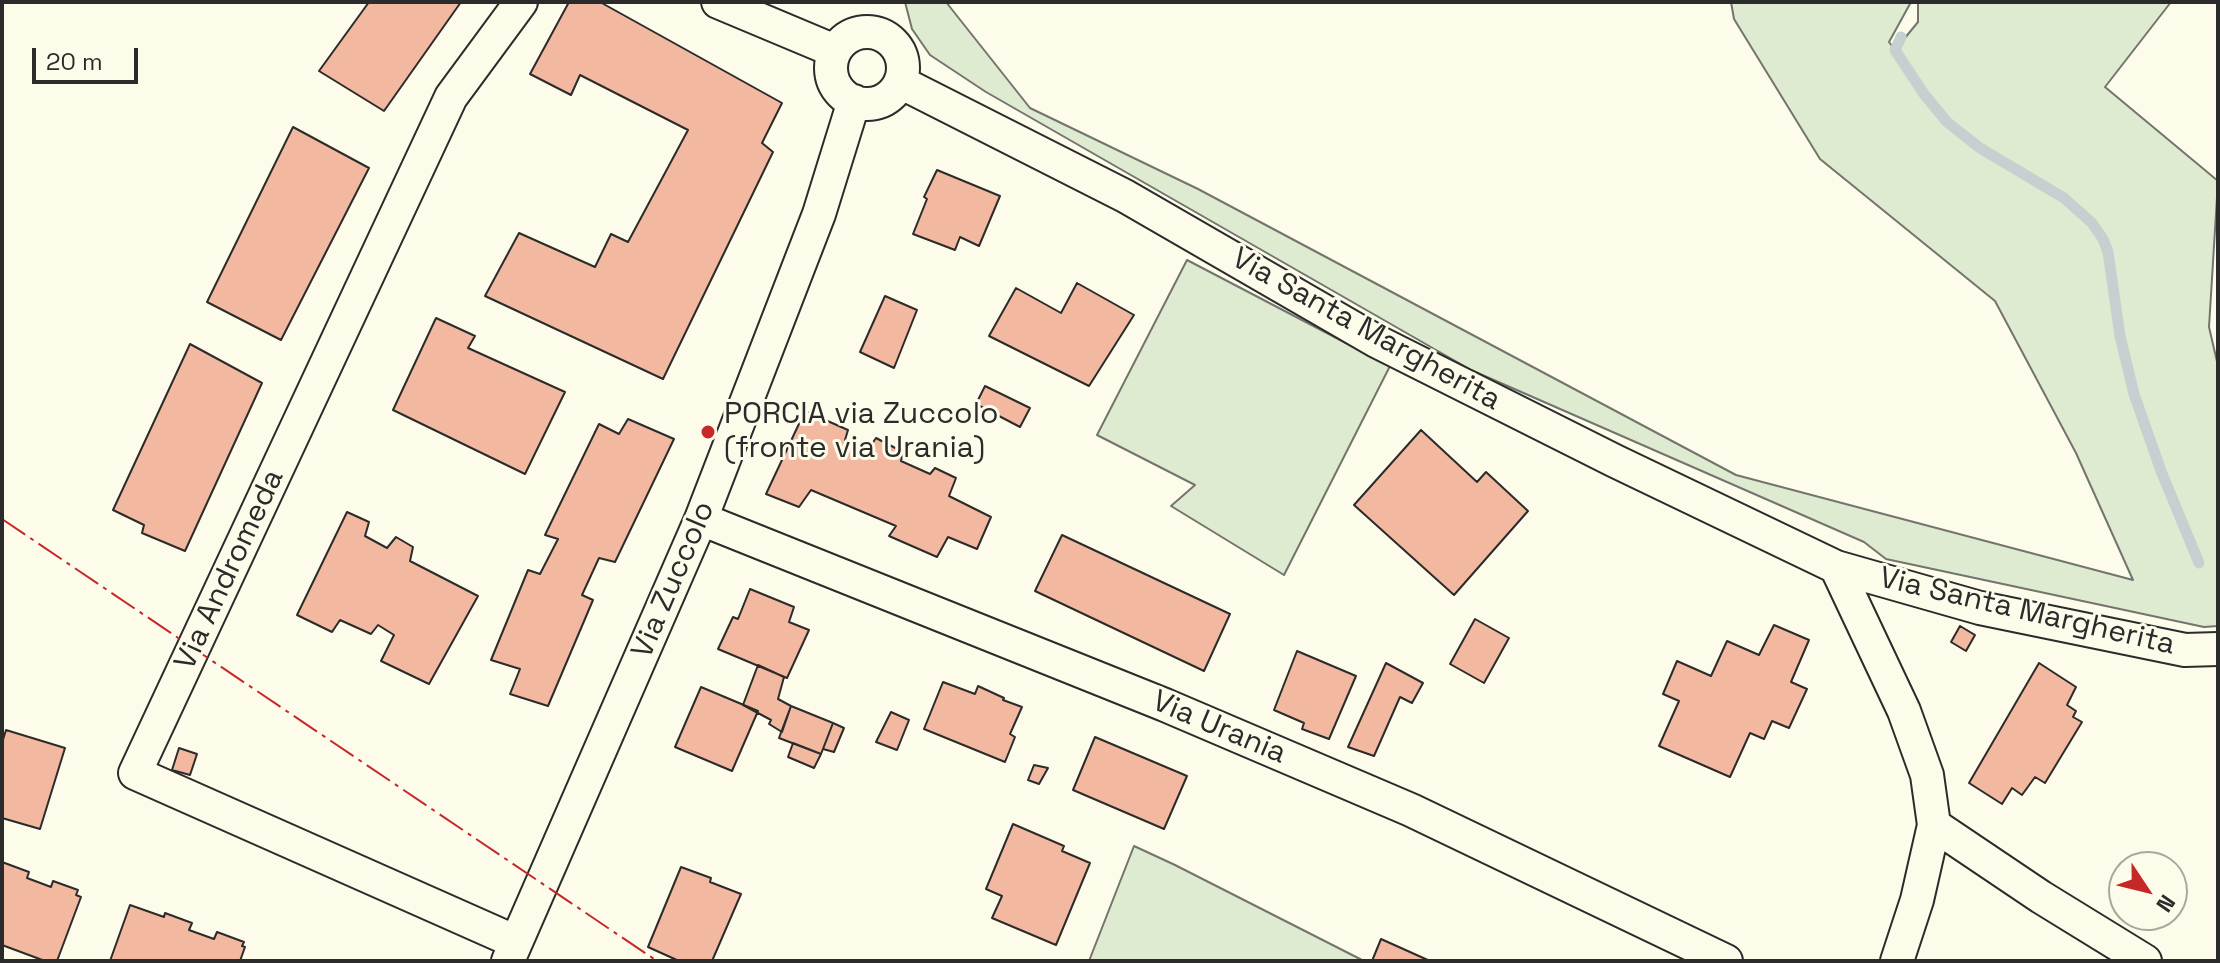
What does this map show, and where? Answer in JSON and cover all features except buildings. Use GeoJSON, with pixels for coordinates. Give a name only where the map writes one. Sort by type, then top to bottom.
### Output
{"type":"FeatureCollection","features":[{"type":"Feature","properties":{"kind":"street","name":"Via Andromeda"},"geometry":{"type":"LineString","coordinates":[[512,951],[135,773],[451,97],[521,2]]}},
{"type":"Feature","properties":{"kind":"street"},"geometry":{"type":"LineString","coordinates":[[718,2],[835,51]]}},
{"type":"Feature","properties":{"kind":"street"},"geometry":{"type":"LineString","coordinates":[[864,17],[877,33],[894,43],[903,58],[904,69],[895,91],[879,102],[863,104],[841,93],[832,78],[832,65],[835,51],[864,17]]}},
{"type":"Feature","properties":{"kind":"street","name":"Via Santa Margherita"},"geometry":{"type":"LineString","coordinates":[[900,82],[1125,196],[1376,341],[1836,567],[1980,608],[2185,650],[2218,649]]}},
{"type":"Feature","properties":{"kind":"street","name":"Via Zuccolo"},"geometry":{"type":"LineString","coordinates":[[512,951],[701,519],[819,214],[854,101]]}},
{"type":"Feature","properties":{"kind":"street","name":"Via Urania"},"geometry":{"type":"LineString","coordinates":[[701,519],[1165,705],[1411,810],[1726,961]]}},
{"type":"Feature","properties":{"kind":"street","name":"Via Santa Margherita"},"geometry":{"type":"LineString","coordinates":[[1836,567],[1904,711],[1927,775],[1934,825]]}},
{"type":"Feature","properties":{"kind":"street"},"geometry":{"type":"LineString","coordinates":[[1897,961],[1917,900],[1934,825],[2041,897],[2145,961]]}},
{"type":"Feature","properties":{"kind":"green space"},"geometry":{"type":"Polygon","coordinates":[[[905,2],[946,2],[1030,108],[1198,189],[1736,475],[2133,580],[2076,453],[1995,301],[1820,159],[1734,19],[1731,2],[1911,2],[1889,42],[1895,50],[1918,22],[1918,2],[2171,2],[2105,87],[2218,181],[2209,327],[2218,366],[2218,626],[2204,627],[1886,559],[1864,542],[1471,370],[986,92],[930,55],[912,29],[905,2]]]}},
{"type":"Feature","properties":{"kind":"green space"},"geometry":{"type":"Polygon","coordinates":[[[1187,260],[1390,366],[1284,575],[1171,506],[1195,485],[1097,435],[1187,260]]]}},
{"type":"Feature","properties":{"kind":"green space"},"geometry":{"type":"Polygon","coordinates":[[[1134,846],[1175,865],[1364,961],[1089,961],[1134,846]]]}},
{"type":"Feature","properties":{"kind":"waterway"},"geometry":{"type":"LineString","coordinates":[[1901,37],[1895,50],[1947,122],[1980,148],[2064,198],[2092,223],[2103,239],[2134,394],[2161,471],[2199,563]]}},
{"type":"Feature","properties":{"kind":"power"},"geometry":{"type":"LineString","coordinates":[[2,519],[657,961]]}},
{"type":"Feature","properties":{"kind":"place","name":"PORCIA via Zuccolo (fronte via Urania)"},"geometry":{"type":"Point","coordinates":[708,432]}}]}
